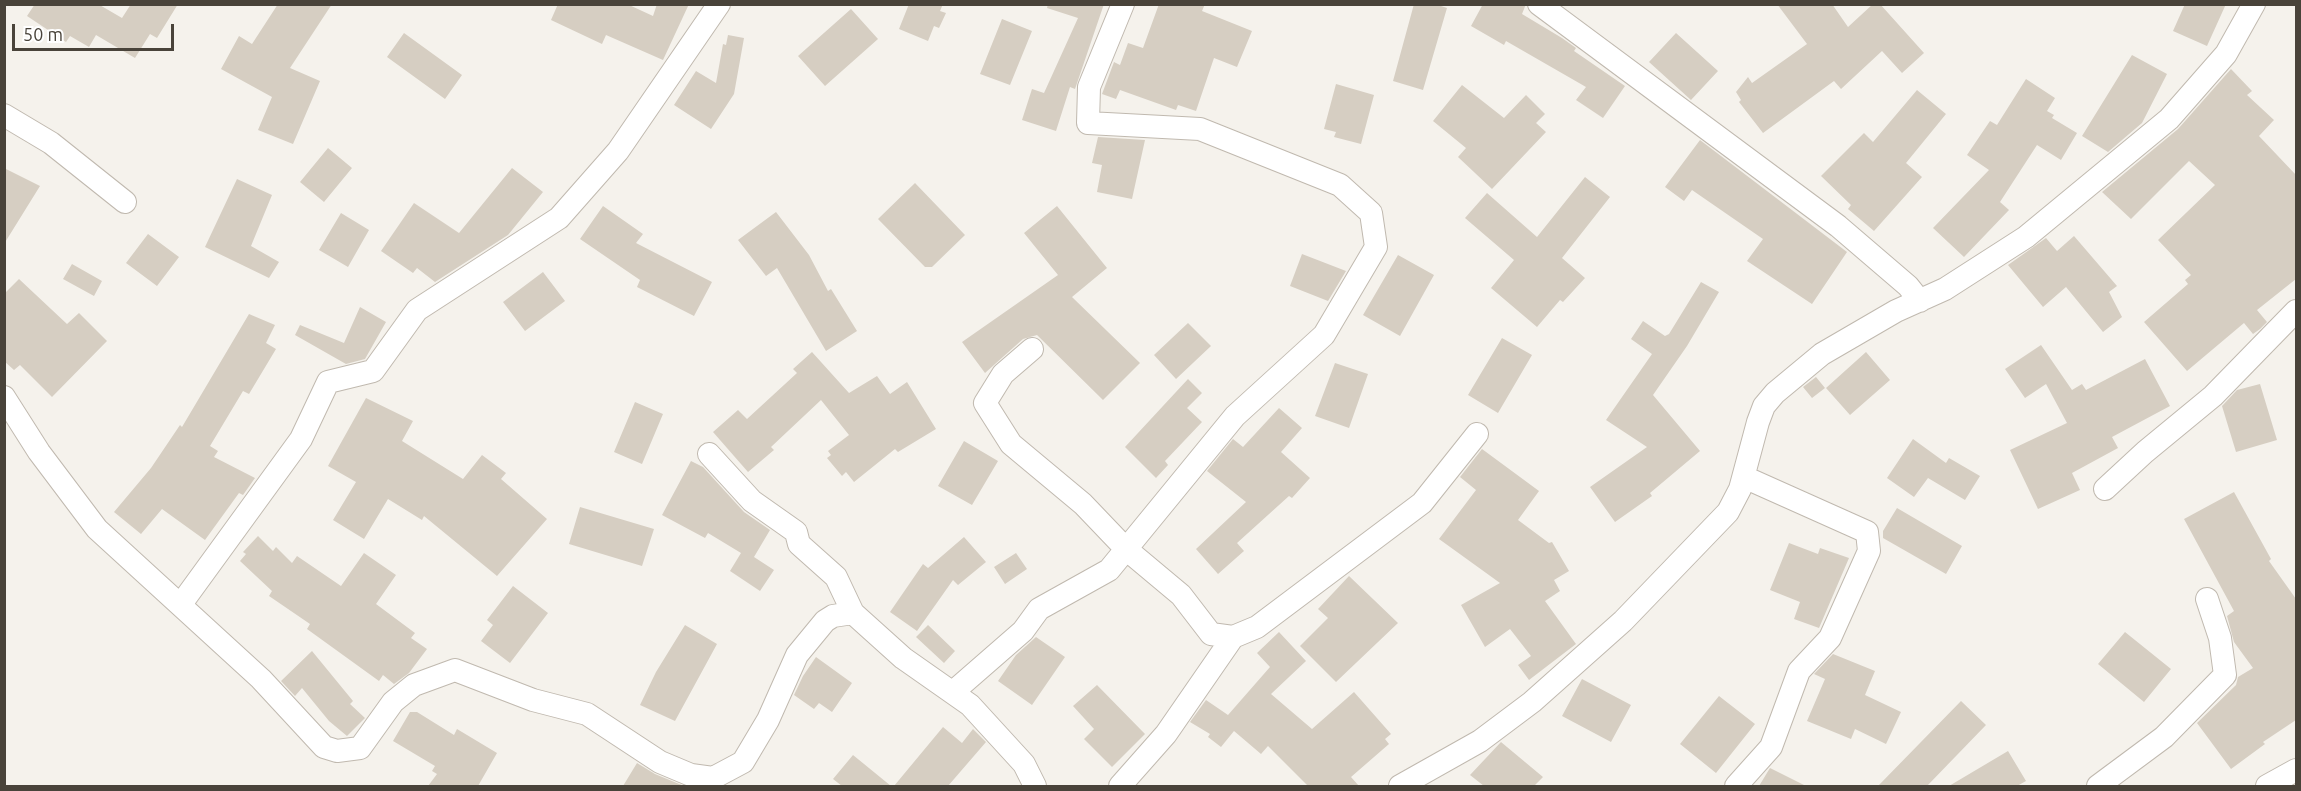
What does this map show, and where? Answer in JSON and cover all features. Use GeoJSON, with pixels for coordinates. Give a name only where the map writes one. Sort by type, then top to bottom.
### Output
{"type":"FeatureCollection","features":[{"type":"Feature","properties":{"kind":"street"},"geometry":{"type":"LineString","coordinates":[[181,604],[301,439],[327,382],[373,370],[417,310],[559,218],[618,151],[718,4]]}},
{"type":"Feature","properties":{"kind":"street"},"geometry":{"type":"LineString","coordinates":[[953,692],[1023,631],[1039,609],[1109,570],[1235,416],[1324,335],[1376,247],[1371,213],[1340,184],[1200,129],[1088,123],[1089,87],[1123,4]]}},
{"type":"Feature","properties":{"kind":"street"},"geometry":{"type":"LineString","coordinates":[[1539,4],[1838,226],[1908,286],[1920,300]]}},
{"type":"Feature","properties":{"kind":"street"},"geometry":{"type":"LineString","coordinates":[[1400,786],[1480,741],[1532,702],[1623,621],[1728,513],[1744,477],[1764,406],[1775,393],[1822,354],[1920,300],[1945,289],[2026,237],[2169,119],[2226,54],[2254,4]]}},
{"type":"Feature","properties":{"kind":"street"},"geometry":{"type":"LineString","coordinates":[[4,115],[51,143],[125,202]]}},
{"type":"Feature","properties":{"kind":"street"},"geometry":{"type":"LineString","coordinates":[[2105,489],[2145,452],[2213,396],[2296,311]]}},
{"type":"Feature","properties":{"kind":"street"},"geometry":{"type":"LineString","coordinates":[[1032,349],[1003,374],[985,403],[1011,444],[1083,504],[1126,549],[1181,595],[1211,634],[1233,637],[1257,627],[1422,503],[1477,434]]}},
{"type":"Feature","properties":{"kind":"street"},"geometry":{"type":"LineString","coordinates":[[4,397],[39,452],[96,529],[181,604],[261,680],[324,747],[337,751],[360,748],[393,702],[414,685],[455,670],[533,700],[587,714],[660,762],[691,775],[712,778],[743,762],[768,720],[797,655],[825,621],[833,616],[853,612]]}},
{"type":"Feature","properties":{"kind":"street"},"geometry":{"type":"LineString","coordinates":[[709,454],[752,501],[796,532],[798,544],[836,577],[853,612],[903,658],[970,705],[1024,764],[1035,786]]}},
{"type":"Feature","properties":{"kind":"street"},"geometry":{"type":"LineString","coordinates":[[1736,786],[1771,747],[1799,671],[1830,638],[1869,551],[1867,532],[1802,505],[1744,477]]}},
{"type":"Feature","properties":{"kind":"street"},"geometry":{"type":"LineString","coordinates":[[2098,786],[2164,737],[2225,675],[2220,638],[2207,599]]}},
{"type":"Feature","properties":{"kind":"street"},"geometry":{"type":"LineString","coordinates":[[1120,786],[1166,734],[1233,637]]}},
{"type":"Feature","properties":{"kind":"street"},"geometry":{"type":"LineString","coordinates":[[2267,786],[2296,770]]}},
{"type":"Feature","properties":{"kind":"building"},"geometry":{"type":"Polygon","coordinates":[[[35,4],[98,4],[122,18],[131,4],[178,4],[157,38],[150,34],[135,58],[96,35],[89,47],[70,36],[66,42],[27,16],[35,4]]]}},
{"type":"Feature","properties":{"kind":"building"},"geometry":{"type":"Polygon","coordinates":[[[278,4],[332,4],[290,68],[320,81],[293,144],[258,130],[272,97],[221,69],[239,36],[252,44],[278,4]]]}},
{"type":"Feature","properties":{"kind":"building"},"geometry":{"type":"Polygon","coordinates":[[[558,4],[627,4],[653,16],[657,4],[689,4],[663,60],[606,35],[602,44],[551,20],[558,4]]]}},
{"type":"Feature","properties":{"kind":"building"},"geometry":{"type":"Polygon","coordinates":[[[909,4],[943,4],[940,11],[946,13],[939,28],[934,26],[928,41],[899,29],[909,4]]]}},
{"type":"Feature","properties":{"kind":"building"},"geometry":{"type":"Polygon","coordinates":[[[1048,4],[1104,4],[1075,89],[1070,87],[1056,131],[1022,120],[1032,89],[1044,93],[1078,18],[1047,8],[1048,4]]]}},
{"type":"Feature","properties":{"kind":"building"},"geometry":{"type":"Polygon","coordinates":[[[1159,4],[1205,4],[1202,11],[1252,31],[1237,67],[1214,58],[1196,111],[1178,105],[1176,110],[1120,90],[1116,99],[1102,94],[1114,62],[1120,65],[1128,43],[1143,48],[1159,4]]]}},
{"type":"Feature","properties":{"kind":"building"},"geometry":{"type":"Polygon","coordinates":[[[1414,4],[1435,4],[1447,8],[1423,90],[1393,81],[1414,4]]]}},
{"type":"Feature","properties":{"kind":"building"},"geometry":{"type":"Polygon","coordinates":[[[1483,4],[1526,4],[1522,14],[1562,38],[1576,48],[1574,51],[1625,86],[1603,118],[1576,100],[1586,87],[1506,41],[1504,45],[1471,26],[1483,4]]]}},
{"type":"Feature","properties":{"kind":"building"},"geometry":{"type":"Polygon","coordinates":[[[1777,4],[1832,4],[1848,27],[1873,4],[1880,4],[1924,53],[1902,73],[1882,51],[1841,89],[1834,81],[1763,133],[1739,102],[1741,100],[1736,92],[1748,77],[1752,83],[1807,44],[1777,4]]]}},
{"type":"Feature","properties":{"kind":"building"},"geometry":{"type":"Polygon","coordinates":[[[2185,4],[2226,4],[2207,46],[2173,31],[2185,4]]]}},
{"type":"Feature","properties":{"kind":"building"},"geometry":{"type":"Polygon","coordinates":[[[851,9],[878,39],[825,86],[798,56],[851,9]]]}},
{"type":"Feature","properties":{"kind":"building"},"geometry":{"type":"Polygon","coordinates":[[[1002,19],[1032,31],[1010,85],[980,74],[1002,19]]]}},
{"type":"Feature","properties":{"kind":"building"},"geometry":{"type":"Polygon","coordinates":[[[404,33],[462,75],[445,99],[387,57],[404,33]]]}},
{"type":"Feature","properties":{"kind":"building"},"geometry":{"type":"Polygon","coordinates":[[[1676,33],[1718,71],[1691,100],[1649,62],[1676,33]]]}},
{"type":"Feature","properties":{"kind":"building"},"geometry":{"type":"Polygon","coordinates":[[[728,35],[744,38],[734,94],[711,129],[674,105],[696,71],[716,83],[723,44],[726,45],[728,35]]]}},
{"type":"Feature","properties":{"kind":"building"},"geometry":{"type":"Polygon","coordinates":[[[2132,55],[2167,74],[2142,123],[2108,152],[2082,136],[2132,55]]]}},
{"type":"Feature","properties":{"kind":"building"},"geometry":{"type":"Polygon","coordinates":[[[2231,69],[2252,91],[2247,95],[2274,120],[2259,136],[2296,175],[2296,279],[2257,310],[2267,322],[2260,329],[2253,334],[2244,323],[2187,371],[2144,322],[2188,284],[2185,280],[2191,275],[2158,240],[2215,185],[2189,161],[2131,219],[2102,192],[2178,129],[2231,69]]]}},
{"type":"Feature","properties":{"kind":"building"},"geometry":{"type":"Polygon","coordinates":[[[2026,79],[2055,98],[2047,111],[2054,115],[2052,118],[2077,133],[2061,160],[2037,145],[2000,202],[2009,210],[1964,257],[1933,228],[1989,170],[1967,155],[1990,121],[1997,125],[2026,79]]]}},
{"type":"Feature","properties":{"kind":"building"},"geometry":{"type":"Polygon","coordinates":[[[1336,84],[1374,95],[1361,144],[1334,137],[1336,132],[1324,129],[1336,84]]]}},
{"type":"Feature","properties":{"kind":"building"},"geometry":{"type":"Polygon","coordinates":[[[1462,85],[1504,118],[1526,95],[1545,114],[1536,123],[1546,132],[1492,189],[1458,157],[1466,148],[1433,121],[1462,85]]]}},
{"type":"Feature","properties":{"kind":"building"},"geometry":{"type":"Polygon","coordinates":[[[1917,90],[1946,114],[1906,163],[1922,177],[1874,231],[1848,209],[1851,205],[1821,176],[1864,133],[1873,142],[1917,90]]]}},
{"type":"Feature","properties":{"kind":"building"},"geometry":{"type":"Polygon","coordinates":[[[1098,137],[1145,140],[1132,199],[1097,192],[1102,165],[1092,163],[1098,137]]]}},
{"type":"Feature","properties":{"kind":"building"},"geometry":{"type":"Polygon","coordinates":[[[1700,140],[1847,252],[1812,304],[1747,261],[1763,239],[1692,190],[1684,201],[1665,187],[1700,140]]]}},
{"type":"Feature","properties":{"kind":"building"},"geometry":{"type":"Polygon","coordinates":[[[328,148],[352,168],[324,202],[300,182],[328,148]]]}},
{"type":"Feature","properties":{"kind":"building"},"geometry":{"type":"Polygon","coordinates":[[[4,168],[40,186],[4,244],[4,168]]]}},
{"type":"Feature","properties":{"kind":"building"},"geometry":{"type":"Polygon","coordinates":[[[512,168],[543,192],[508,235],[435,282],[417,268],[413,273],[381,251],[414,203],[459,233],[512,168]]]}},
{"type":"Feature","properties":{"kind":"building"},"geometry":{"type":"Polygon","coordinates":[[[1585,177],[1610,197],[1562,258],[1585,278],[1563,302],[1560,300],[1537,327],[1491,288],[1514,260],[1465,218],[1487,193],[1537,237],[1585,177]]]}},
{"type":"Feature","properties":{"kind":"building"},"geometry":{"type":"Polygon","coordinates":[[[237,179],[272,195],[251,246],[279,262],[269,278],[205,247],[237,179]]]}},
{"type":"Feature","properties":{"kind":"building"},"geometry":{"type":"Polygon","coordinates":[[[915,183],[965,235],[932,267],[925,267],[878,219],[915,183]]]}},
{"type":"Feature","properties":{"kind":"building"},"geometry":{"type":"Polygon","coordinates":[[[603,206],[643,234],[636,243],[712,282],[694,316],[637,287],[640,280],[580,239],[603,206]]]}},
{"type":"Feature","properties":{"kind":"building"},"geometry":{"type":"Polygon","coordinates":[[[1057,206],[1107,268],[1072,297],[1140,363],[1103,400],[1037,335],[1023,339],[985,373],[962,342],[1058,275],[1024,233],[1057,206]]]}},
{"type":"Feature","properties":{"kind":"building"},"geometry":{"type":"Polygon","coordinates":[[[776,212],[809,255],[828,291],[831,289],[857,331],[826,351],[777,268],[766,276],[738,240],[776,212]]]}},
{"type":"Feature","properties":{"kind":"building"},"geometry":{"type":"Polygon","coordinates":[[[341,213],[369,230],[348,267],[319,250],[341,213]]]}},
{"type":"Feature","properties":{"kind":"building"},"geometry":{"type":"Polygon","coordinates":[[[148,234],[179,257],[157,286],[126,263],[148,234]]]}},
{"type":"Feature","properties":{"kind":"building"},"geometry":{"type":"Polygon","coordinates":[[[2074,236],[2117,286],[2109,292],[2122,317],[2103,332],[2066,287],[2043,307],[2008,265],[2046,238],[2057,251],[2074,236]]]}},
{"type":"Feature","properties":{"kind":"building"},"geometry":{"type":"Polygon","coordinates":[[[1302,254],[1346,271],[1328,301],[1290,286],[1302,254]]]}},
{"type":"Feature","properties":{"kind":"building"},"geometry":{"type":"Polygon","coordinates":[[[1398,255],[1434,275],[1400,336],[1363,315],[1398,255]]]}},
{"type":"Feature","properties":{"kind":"building"},"geometry":{"type":"Polygon","coordinates":[[[72,264],[102,281],[94,296],[63,279],[72,264]]]}},
{"type":"Feature","properties":{"kind":"building"},"geometry":{"type":"Polygon","coordinates":[[[543,272],[565,301],[525,331],[503,302],[543,272]]]}},
{"type":"Feature","properties":{"kind":"building"},"geometry":{"type":"Polygon","coordinates":[[[19,279],[67,324],[79,313],[107,341],[52,397],[20,365],[14,370],[4,361],[4,294],[19,279]]]}},
{"type":"Feature","properties":{"kind":"building"},"geometry":{"type":"Polygon","coordinates":[[[1701,282],[1719,292],[1687,346],[1653,395],[1700,451],[1650,493],[1652,496],[1615,522],[1590,487],[1647,447],[1606,420],[1652,354],[1631,339],[1643,321],[1665,336],[1669,334],[1701,282]]]}},
{"type":"Feature","properties":{"kind":"building"},"geometry":{"type":"Polygon","coordinates":[[[360,307],[386,322],[365,359],[346,364],[295,335],[300,325],[344,343],[360,307]]]}},
{"type":"Feature","properties":{"kind":"building"},"geometry":{"type":"Polygon","coordinates":[[[249,314],[275,325],[266,343],[276,349],[249,394],[243,391],[210,446],[218,451],[214,457],[255,478],[243,495],[239,493],[205,540],[162,509],[141,534],[114,512],[151,468],[180,425],[182,427],[249,314]]]}},
{"type":"Feature","properties":{"kind":"building"},"geometry":{"type":"Polygon","coordinates":[[[1188,323],[1211,346],[1176,379],[1154,355],[1188,323]]]}},
{"type":"Feature","properties":{"kind":"building"},"geometry":{"type":"Polygon","coordinates":[[[1502,338],[1532,355],[1498,413],[1468,395],[1502,338]]]}},
{"type":"Feature","properties":{"kind":"building"},"geometry":{"type":"Polygon","coordinates":[[[2041,345],[2072,390],[2082,384],[2086,390],[2145,359],[2170,406],[2112,437],[2118,448],[2072,473],[2080,490],[2038,509],[2010,450],[2067,423],[2046,384],[2025,398],[2005,369],[2041,345]]]}},
{"type":"Feature","properties":{"kind":"building"},"geometry":{"type":"Polygon","coordinates":[[[812,352],[849,393],[877,376],[890,394],[907,382],[936,429],[898,452],[895,449],[854,482],[846,472],[842,476],[827,458],[831,455],[828,451],[849,435],[821,400],[771,447],[774,450],[748,472],[713,432],[738,410],[747,419],[797,373],[793,369],[812,352]]]}},
{"type":"Feature","properties":{"kind":"building"},"geometry":{"type":"Polygon","coordinates":[[[1866,352],[1890,380],[1850,415],[1826,388],[1866,352]]]}},
{"type":"Feature","properties":{"kind":"building"},"geometry":{"type":"Polygon","coordinates":[[[1335,363],[1368,374],[1349,428],[1315,416],[1335,363]]]}},
{"type":"Feature","properties":{"kind":"building"},"geometry":{"type":"Polygon","coordinates":[[[1816,377],[1825,388],[1812,398],[1803,387],[1816,377]]]}},
{"type":"Feature","properties":{"kind":"building"},"geometry":{"type":"Polygon","coordinates":[[[1188,379],[1202,393],[1187,408],[1202,422],[1165,461],[1168,465],[1156,478],[1125,447],[1188,379]]]}},
{"type":"Feature","properties":{"kind":"building"},"geometry":{"type":"Polygon","coordinates":[[[2260,384],[2277,440],[2236,452],[2222,406],[2237,390],[2260,384]]]}},
{"type":"Feature","properties":{"kind":"building"},"geometry":{"type":"Polygon","coordinates":[[[366,398],[413,421],[402,441],[463,479],[482,455],[506,473],[501,479],[547,519],[497,576],[424,516],[422,520],[388,499],[364,539],[333,520],[356,482],[328,466],[366,398]]]}},
{"type":"Feature","properties":{"kind":"building"},"geometry":{"type":"Polygon","coordinates":[[[635,402],[663,414],[642,464],[614,452],[635,402]]]}},
{"type":"Feature","properties":{"kind":"building"},"geometry":{"type":"Polygon","coordinates":[[[1279,408],[1302,428],[1281,452],[1310,478],[1292,498],[1289,496],[1237,543],[1244,551],[1218,574],[1196,549],[1246,502],[1207,471],[1233,439],[1243,447],[1279,408]]]}},
{"type":"Feature","properties":{"kind":"building"},"geometry":{"type":"Polygon","coordinates":[[[1913,439],[1946,463],[1949,458],[1980,476],[1965,500],[1928,478],[1914,497],[1887,478],[1913,439]]]}},
{"type":"Feature","properties":{"kind":"building"},"geometry":{"type":"Polygon","coordinates":[[[964,441],[998,461],[972,505],[938,486],[964,441]]]}},
{"type":"Feature","properties":{"kind":"building"},"geometry":{"type":"Polygon","coordinates":[[[1482,449],[1539,491],[1518,520],[1549,543],[1552,542],[1569,571],[1554,580],[1560,591],[1545,601],[1576,644],[1529,680],[1518,665],[1531,656],[1510,629],[1485,647],[1461,605],[1500,583],[1439,539],[1476,490],[1460,477],[1482,449]]]}},
{"type":"Feature","properties":{"kind":"building"},"geometry":{"type":"Polygon","coordinates":[[[691,461],[703,467],[744,512],[770,530],[754,557],[774,570],[760,591],[730,571],[741,553],[708,533],[705,538],[662,515],[691,461]]]}},
{"type":"Feature","properties":{"kind":"building"},"geometry":{"type":"Polygon","coordinates":[[[2234,492],[2271,559],[2269,561],[2296,599],[2296,720],[2263,742],[2265,744],[2231,769],[2197,723],[2236,685],[2238,677],[2253,668],[2234,642],[2227,616],[2234,611],[2184,519],[2234,492]]]}},
{"type":"Feature","properties":{"kind":"building"},"geometry":{"type":"Polygon","coordinates":[[[580,507],[654,529],[642,566],[569,544],[580,507]]]}},
{"type":"Feature","properties":{"kind":"building"},"geometry":{"type":"Polygon","coordinates":[[[1897,508],[1962,546],[1946,574],[1883,538],[1883,531],[1897,508]]]}},
{"type":"Feature","properties":{"kind":"building"},"geometry":{"type":"Polygon","coordinates":[[[258,536],[273,551],[276,547],[292,563],[297,556],[341,586],[364,553],[396,575],[376,604],[415,633],[411,638],[427,649],[409,673],[394,684],[383,675],[379,681],[307,629],[310,624],[269,596],[272,591],[240,561],[246,554],[243,552],[258,536]]]}},
{"type":"Feature","properties":{"kind":"building"},"geometry":{"type":"Polygon","coordinates":[[[964,537],[986,562],[958,585],[953,580],[917,631],[890,612],[923,564],[928,568],[964,537]]]}},
{"type":"Feature","properties":{"kind":"building"},"geometry":{"type":"Polygon","coordinates":[[[1789,543],[1818,554],[1820,548],[1849,558],[1819,628],[1794,619],[1800,602],[1770,590],[1789,543]]]}},
{"type":"Feature","properties":{"kind":"building"},"geometry":{"type":"Polygon","coordinates":[[[1016,553],[1027,569],[1005,584],[994,567],[1016,553]]]}},
{"type":"Feature","properties":{"kind":"building"},"geometry":{"type":"Polygon","coordinates":[[[1349,576],[1398,623],[1336,682],[1300,646],[1328,618],[1318,609],[1349,576]]]}},
{"type":"Feature","properties":{"kind":"building"},"geometry":{"type":"Polygon","coordinates":[[[513,586],[548,613],[510,663],[481,641],[493,625],[487,620],[513,586]]]}},
{"type":"Feature","properties":{"kind":"building"},"geometry":{"type":"Polygon","coordinates":[[[685,625],[717,644],[675,721],[640,705],[656,672],[685,625]]]}},
{"type":"Feature","properties":{"kind":"building"},"geometry":{"type":"Polygon","coordinates":[[[928,625],[955,651],[944,663],[916,637],[928,625]]]}},
{"type":"Feature","properties":{"kind":"building"},"geometry":{"type":"Polygon","coordinates":[[[1279,632],[1306,661],[1271,694],[1312,729],[1354,692],[1391,734],[1385,739],[1389,744],[1351,777],[1359,786],[1308,786],[1268,746],[1261,754],[1234,731],[1221,747],[1208,737],[1210,734],[1190,722],[1206,700],[1228,715],[1270,667],[1257,653],[1279,632]]]}},
{"type":"Feature","properties":{"kind":"building"},"geometry":{"type":"Polygon","coordinates":[[[2125,632],[2171,669],[2144,702],[2098,664],[2125,632]]]}},
{"type":"Feature","properties":{"kind":"building"},"geometry":{"type":"Polygon","coordinates":[[[1036,637],[1065,657],[1032,705],[998,681],[1016,655],[1036,637]]]}},
{"type":"Feature","properties":{"kind":"building"},"geometry":{"type":"Polygon","coordinates":[[[312,651],[353,701],[350,704],[365,718],[347,736],[329,721],[302,688],[295,696],[281,681],[312,651]]]}},
{"type":"Feature","properties":{"kind":"building"},"geometry":{"type":"Polygon","coordinates":[[[1833,654],[1875,671],[1865,695],[1901,712],[1886,744],[1855,729],[1851,739],[1807,721],[1825,679],[1814,674],[1833,654]]]}},
{"type":"Feature","properties":{"kind":"building"},"geometry":{"type":"Polygon","coordinates":[[[816,657],[852,683],[832,712],[819,703],[814,709],[794,695],[816,657]]]}},
{"type":"Feature","properties":{"kind":"building"},"geometry":{"type":"Polygon","coordinates":[[[1582,679],[1631,705],[1611,742],[1562,716],[1582,679]]]}},
{"type":"Feature","properties":{"kind":"building"},"geometry":{"type":"Polygon","coordinates":[[[1097,685],[1145,734],[1112,767],[1084,739],[1094,729],[1073,706],[1097,685]]]}},
{"type":"Feature","properties":{"kind":"building"},"geometry":{"type":"Polygon","coordinates":[[[1719,696],[1755,724],[1716,773],[1680,744],[1719,696]]]}},
{"type":"Feature","properties":{"kind":"building"},"geometry":{"type":"Polygon","coordinates":[[[1961,701],[1986,725],[1927,786],[1878,786],[1961,701]]]}},
{"type":"Feature","properties":{"kind":"building"},"geometry":{"type":"Polygon","coordinates":[[[410,712],[417,712],[454,735],[457,729],[497,753],[478,786],[428,786],[437,774],[432,771],[435,766],[393,741],[410,712]]]}},
{"type":"Feature","properties":{"kind":"building"},"geometry":{"type":"Polygon","coordinates":[[[943,727],[962,743],[973,729],[986,742],[948,786],[894,786],[943,727]]]}},
{"type":"Feature","properties":{"kind":"building"},"geometry":{"type":"Polygon","coordinates":[[[1501,742],[1543,777],[1534,786],[1484,786],[1470,775],[1501,742]]]}},
{"type":"Feature","properties":{"kind":"building"},"geometry":{"type":"Polygon","coordinates":[[[2008,751],[2026,781],[2017,786],[1949,786],[2008,751]]]}},
{"type":"Feature","properties":{"kind":"building"},"geometry":{"type":"Polygon","coordinates":[[[853,755],[891,786],[842,786],[833,779],[853,755]]]}},
{"type":"Feature","properties":{"kind":"building"},"geometry":{"type":"Polygon","coordinates":[[[637,763],[655,774],[684,786],[623,786],[637,763]]]}},
{"type":"Feature","properties":{"kind":"building"},"geometry":{"type":"Polygon","coordinates":[[[1770,768],[1806,786],[1759,786],[1770,768]]]}}]}
